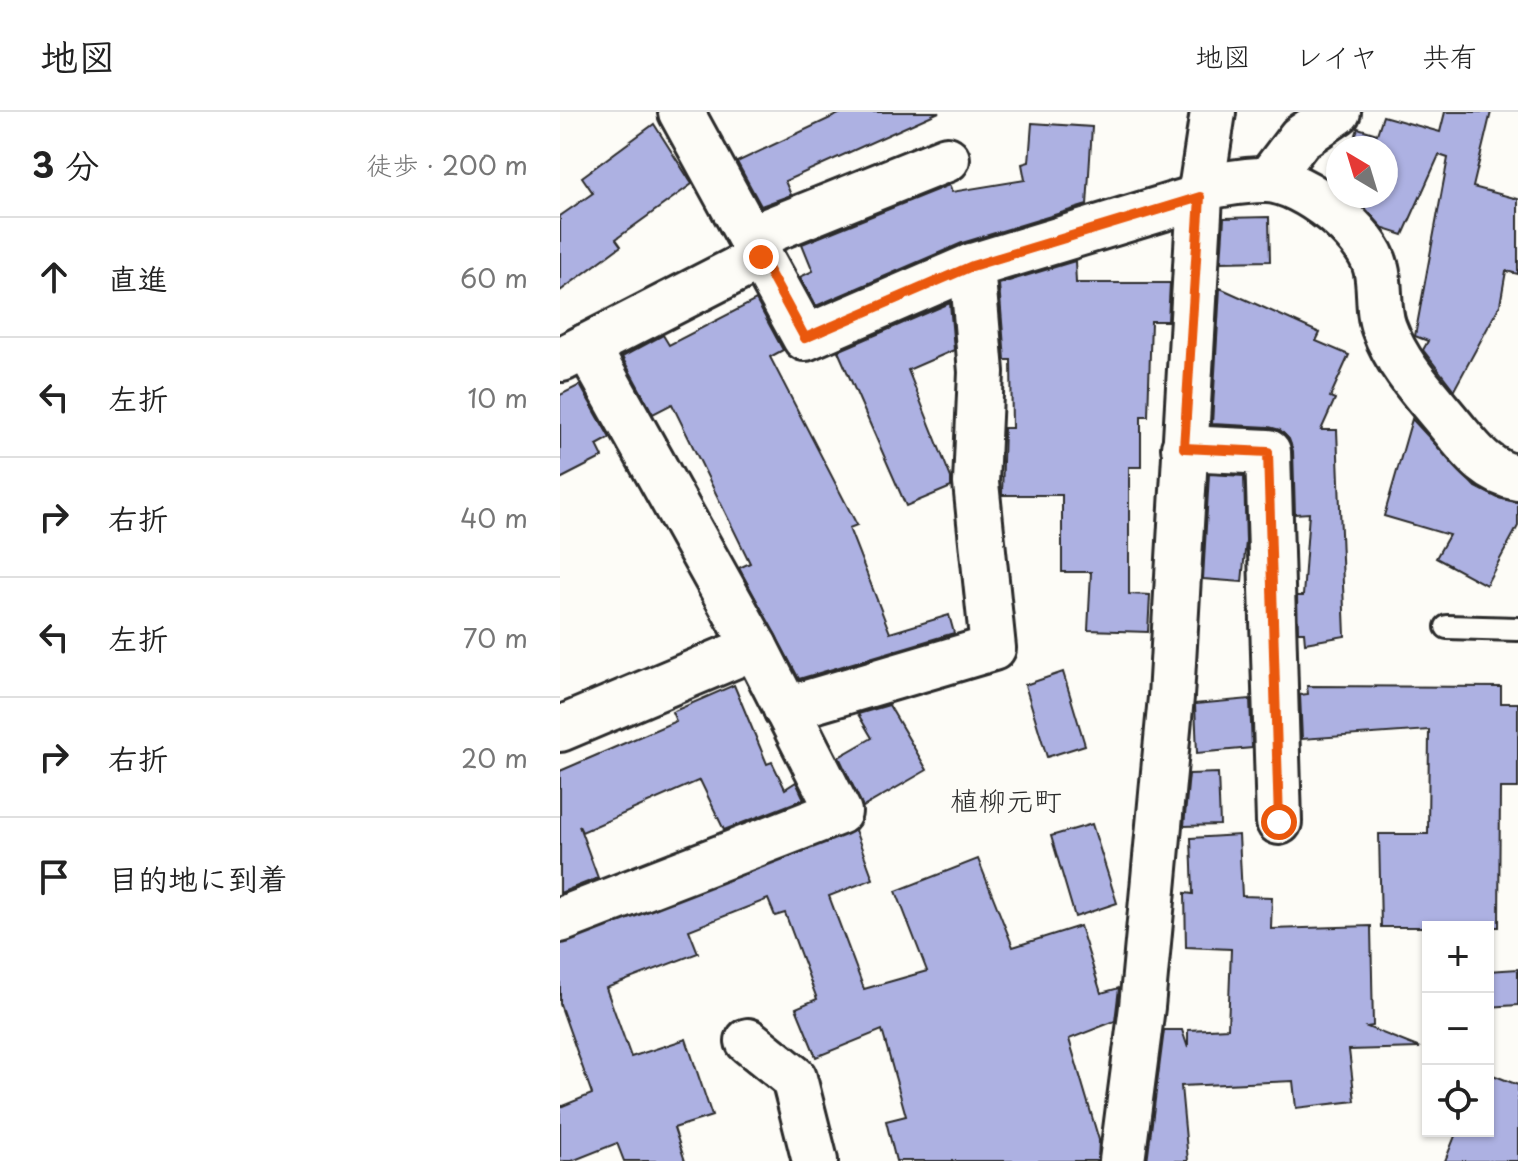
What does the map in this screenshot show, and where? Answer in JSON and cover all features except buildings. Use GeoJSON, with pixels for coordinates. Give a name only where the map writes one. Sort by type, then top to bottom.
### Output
{"type":"FeatureCollection","features":[{"type":"Feature","properties":{"kind":"street"},"geometry":{"type":"LineString","coordinates":[[681,112],[805,338],[972,266],[1200,192],[1269,179],[1320,204],[1343,220],[1368,247],[1376,267],[1383,326],[1401,364],[1475,454],[1499,475],[1518,478]]}},
{"type":"Feature","properties":{"kind":"street"},"geometry":{"type":"LineString","coordinates":[[1122,1161],[1142,1007],[1171,697],[1200,192],[1213,112]]}},
{"type":"Feature","properties":{"kind":"street"},"geometry":{"type":"LineString","coordinates":[[1269,179],[1300,138],[1338,112]]}},
{"type":"Feature","properties":{"kind":"street"},"geometry":{"type":"LineString","coordinates":[[560,920],[839,812],[755,647],[574,353],[756,247],[947,159]]}},
{"type":"Feature","properties":{"kind":"street"},"geometry":{"type":"LineString","coordinates":[[786,709],[993,648],[976,483],[981,372],[972,266]]}},
{"type":"Feature","properties":{"kind":"street"},"geometry":{"type":"LineString","coordinates":[[1184,448],[1268,452],[1279,822]]}},
{"type":"Feature","properties":{"kind":"street"},"geometry":{"type":"LineString","coordinates":[[560,729],[755,647]]}},
{"type":"Feature","properties":{"kind":"street"},"geometry":{"type":"LineString","coordinates":[[748,1041],[794,1078],[815,1161]]}},
{"type":"Feature","properties":{"kind":"lane"},"geometry":{"type":"LineString","coordinates":[[1447,627],[1518,629]]}},
{"type":"Feature","properties":{"kind":"district","name":"植柳元町"},"geometry":{"type":"Point","coordinates":[1006,801]}},
{"type":"Feature","properties":{"kind":"route"},"geometry":{"type":"LineString","coordinates":[[761,257],[805,338],[972,266],[1200,197],[1184,448],[1268,452],[1279,822]]}}]}
